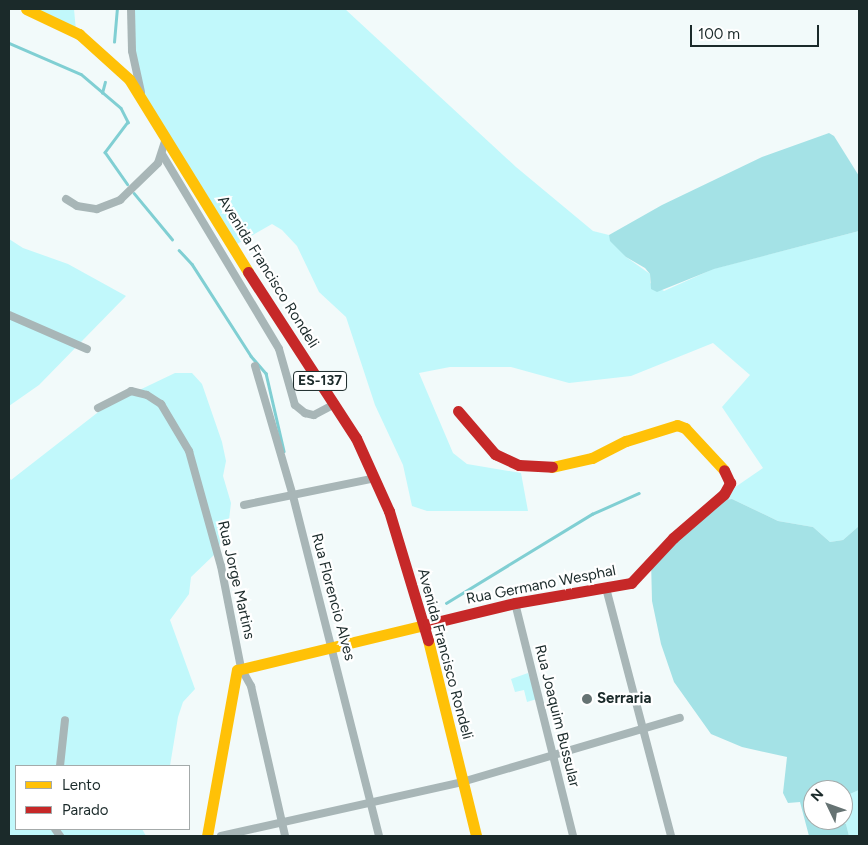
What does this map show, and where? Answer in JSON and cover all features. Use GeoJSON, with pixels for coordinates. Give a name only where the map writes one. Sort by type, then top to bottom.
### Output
{"type":"FeatureCollection","features":[{"type":"Feature","properties":{"kind":"street","name":"Avenida Francisco Rondeli"},"geometry":{"type":"LineString","coordinates":[[26,9],[70,27],[94,44],[129,79],[142,96],[265,300],[335,404],[375,478],[389,511],[425,626],[476,836]]}},
{"type":"Feature","properties":{"kind":"street"},"geometry":{"type":"LineString","coordinates":[[131,9],[132,51],[142,96]]}},
{"type":"Feature","properties":{"kind":"street"},"geometry":{"type":"LineString","coordinates":[[66,199],[89,209],[109,206],[129,193],[155,167],[162,154],[166,136]]}},
{"type":"Feature","properties":{"kind":"street"},"geometry":{"type":"LineString","coordinates":[[162,154],[279,349],[295,405],[305,413],[314,415],[335,404]]}},
{"type":"Feature","properties":{"kind":"street"},"geometry":{"type":"LineString","coordinates":[[9,315],[87,349]]}},
{"type":"Feature","properties":{"kind":"street","name":"Rua Florencio Alves"},"geometry":{"type":"LineString","coordinates":[[255,366],[293,496],[379,836]]}},
{"type":"Feature","properties":{"kind":"street","name":"Rua Jorge Martins"},"geometry":{"type":"LineString","coordinates":[[98,408],[131,391],[147,395],[161,404],[188,451],[221,566],[239,669],[251,686],[285,836]]}},
{"type":"Feature","properties":{"kind":"street","name":"Rua Germano Wesphal"},"geometry":{"type":"LineString","coordinates":[[239,669],[333,649],[515,603],[606,588],[638,579],[673,538],[728,488],[728,474],[685,428],[677,425],[626,441],[592,458],[550,467],[527,466],[496,454],[458,410]]}},
{"type":"Feature","properties":{"kind":"street"},"geometry":{"type":"LineString","coordinates":[[244,505],[375,478]]}},
{"type":"Feature","properties":{"kind":"street"},"geometry":{"type":"LineString","coordinates":[[606,588],[645,729],[671,836]]}},
{"type":"Feature","properties":{"kind":"street","name":"Rua Joaquim Bussular"},"geometry":{"type":"LineString","coordinates":[[515,603],[573,836]]}},
{"type":"Feature","properties":{"kind":"street"},"geometry":{"type":"LineString","coordinates":[[207,836],[239,669]]}},
{"type":"Feature","properties":{"kind":"street"},"geometry":{"type":"LineString","coordinates":[[221,836],[372,805],[462,782],[680,718]]}},
{"type":"Feature","properties":{"kind":"street"},"geometry":{"type":"LineString","coordinates":[[60,765],[65,720]]}},
{"type":"Feature","properties":{"kind":"shaded area"},"geometry":{"type":"Polygon","coordinates":[[[20,9],[74,9],[76,31],[25,10],[20,9]]]}},
{"type":"Feature","properties":{"kind":"shaded area"},"geometry":{"type":"Polygon","coordinates":[[[130,9],[345,9],[516,167],[593,231],[609,235],[626,257],[650,274],[650,283],[664,291],[713,269],[859,231],[859,526],[843,540],[830,542],[813,527],[778,521],[732,499],[715,501],[763,468],[722,407],[750,375],[713,343],[631,376],[569,383],[511,367],[450,367],[419,373],[453,453],[467,464],[521,473],[528,511],[427,511],[412,506],[403,465],[375,405],[346,317],[319,292],[297,246],[282,230],[272,224],[237,244],[139,86],[130,9]]]}},
{"type":"Feature","properties":{"kind":"shaded area"},"geometry":{"type":"Polygon","coordinates":[[[829,133],[834,136],[859,176],[859,231],[714,269],[657,292],[651,289],[650,274],[645,268],[626,257],[610,241],[609,235],[662,205],[762,157],[829,133]]]}},
{"type":"Feature","properties":{"kind":"shaded area"},"geometry":{"type":"Polygon","coordinates":[[[9,239],[23,248],[68,264],[126,296],[39,385],[9,406],[9,239]]]}},
{"type":"Feature","properties":{"kind":"shaded area"},"geometry":{"type":"Polygon","coordinates":[[[175,373],[192,373],[202,384],[222,442],[226,461],[223,476],[231,503],[228,528],[215,554],[191,577],[189,594],[170,620],[195,689],[183,702],[178,717],[170,765],[15,765],[15,830],[143,830],[146,836],[9,836],[9,477],[11,480],[106,406],[175,373]]]}},
{"type":"Feature","properties":{"kind":"shaded area"},"geometry":{"type":"Polygon","coordinates":[[[732,499],[778,521],[813,527],[830,542],[843,540],[859,526],[859,790],[853,793],[853,780],[803,780],[803,813],[800,802],[788,803],[783,793],[787,757],[742,747],[711,734],[674,682],[661,644],[652,601],[651,560],[715,501],[732,499]]]}},
{"type":"Feature","properties":{"kind":"shaded area"},"geometry":{"type":"Polygon","coordinates":[[[528,673],[537,699],[527,702],[524,690],[515,692],[511,679],[528,673]]]}},
{"type":"Feature","properties":{"kind":"shaded area"},"geometry":{"type":"Polygon","coordinates":[[[859,790],[859,836],[849,836],[848,830],[853,830],[853,793],[859,790]]]}},
{"type":"Feature","properties":{"kind":"shaded area"},"geometry":{"type":"Polygon","coordinates":[[[807,830],[848,830],[849,836],[809,836],[807,830]]]}},
{"type":"Feature","properties":{"kind":"waterway"},"geometry":{"type":"LineString","coordinates":[[114,42],[117,9]]}},
{"type":"Feature","properties":{"kind":"waterway"},"geometry":{"type":"LineString","coordinates":[[9,43],[81,74],[121,108],[128,122],[105,152],[127,184]]}},
{"type":"Feature","properties":{"kind":"waterway"},"geometry":{"type":"LineString","coordinates":[[102,93],[105,82]]}},
{"type":"Feature","properties":{"kind":"waterway"},"geometry":{"type":"LineString","coordinates":[[134,193],[172,239]]}},
{"type":"Feature","properties":{"kind":"waterway"},"geometry":{"type":"LineString","coordinates":[[179,250],[192,264],[251,356],[266,373],[284,451]]}},
{"type":"Feature","properties":{"kind":"waterway"},"geometry":{"type":"LineString","coordinates":[[446,603],[592,514],[639,493]]}},
{"type":"Feature","properties":{"kind":"traffic: slow"},"geometry":{"type":"LineString","coordinates":[[26,9],[79,34],[129,79],[248,272]]}},
{"type":"Feature","properties":{"kind":"traffic: slow"},"geometry":{"type":"LineString","coordinates":[[552,467],[592,458],[626,441],[677,425],[685,428],[724,470]]}},
{"type":"Feature","properties":{"kind":"traffic: slow"},"geometry":{"type":"LineString","coordinates":[[207,836],[237,670],[428,624]]}},
{"type":"Feature","properties":{"kind":"traffic: slow"},"geometry":{"type":"LineString","coordinates":[[428,640],[476,836]]}},
{"type":"Feature","properties":{"kind":"traffic: jam"},"geometry":{"type":"LineString","coordinates":[[248,272],[356,438],[389,511],[428,640]]}},
{"type":"Feature","properties":{"kind":"traffic: jam"},"geometry":{"type":"LineString","coordinates":[[458,411],[495,454],[519,465],[552,467]]}},
{"type":"Feature","properties":{"kind":"traffic: jam"},"geometry":{"type":"LineString","coordinates":[[428,624],[515,603],[631,583],[673,538],[724,494],[730,483],[724,470]]}},
{"type":"Feature","properties":{"kind":"place","name":"Serraria"},"geometry":{"type":"Point","coordinates":[587,699]}}]}
